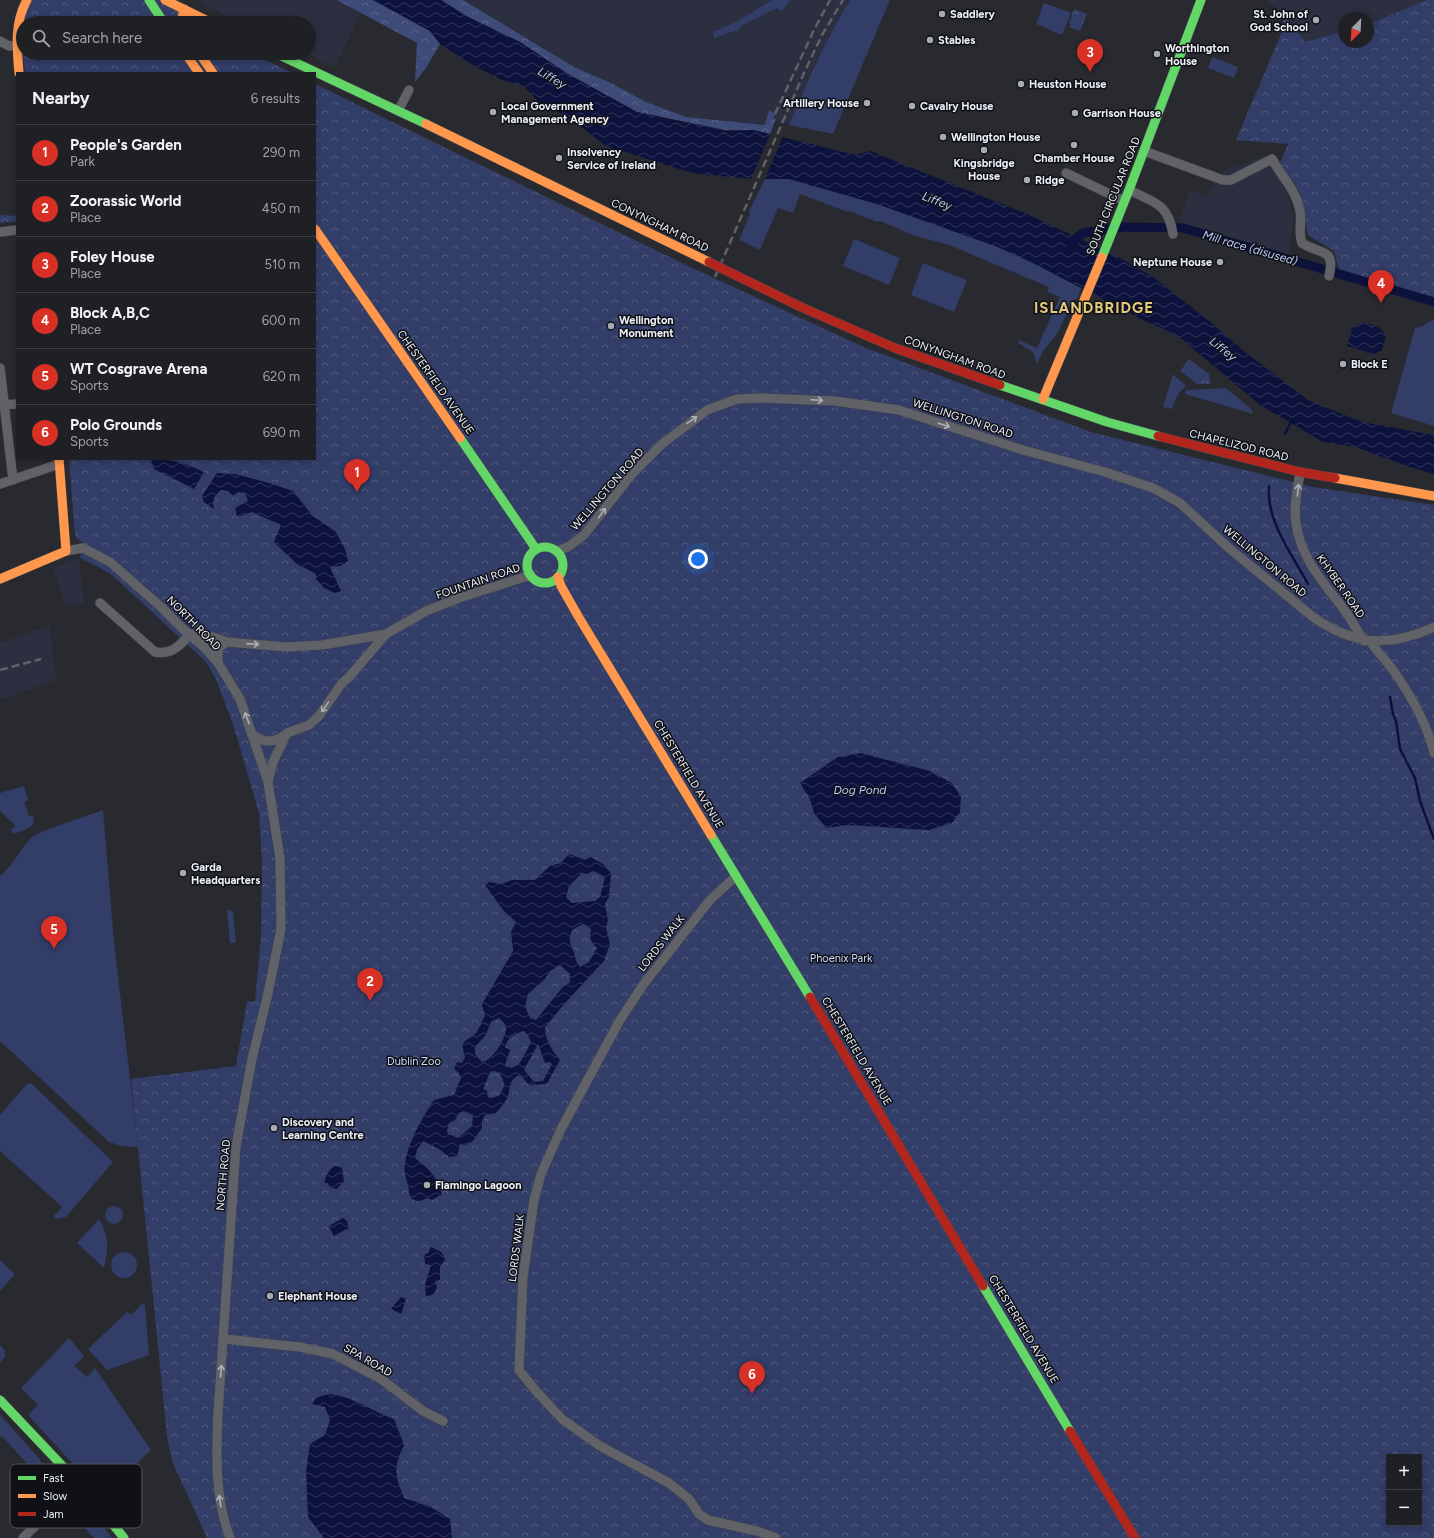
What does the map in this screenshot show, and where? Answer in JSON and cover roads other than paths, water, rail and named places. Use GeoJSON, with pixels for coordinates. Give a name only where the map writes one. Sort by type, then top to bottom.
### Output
{"type":"FeatureCollection","features":[{"type":"Feature","properties":{"kind":"main road"},"geometry":{"type":"LineString","coordinates":[[20,16],[21,10],[27,0]]}},
{"type":"Feature","properties":{"kind":"main road"},"geometry":{"type":"LineString","coordinates":[[149,0],[159,16]]}},
{"type":"Feature","properties":{"kind":"main road"},"geometry":{"type":"LineString","coordinates":[[165,0],[198,16]]}},
{"type":"Feature","properties":{"kind":"main road","name":"SOUTH CIRCULAR ROAD"},"geometry":{"type":"LineString","coordinates":[[1043,399],[1114,228],[1201,0]]}},
{"type":"Feature","properties":{"kind":"main road"},"geometry":{"type":"LineString","coordinates":[[182,16],[184,9]]}},
{"type":"Feature","properties":{"kind":"main road"},"geometry":{"type":"LineString","coordinates":[[19,60],[20,72]]}},
{"type":"Feature","properties":{"kind":"main road"},"geometry":{"type":"LineString","coordinates":[[190,60],[198,72]]}},
{"type":"Feature","properties":{"kind":"main road"},"geometry":{"type":"LineString","coordinates":[[204,60],[211,72]]}},
{"type":"Feature","properties":{"kind":"main road","name":"CONYNGHAM ROAD"},"geometry":{"type":"LineString","coordinates":[[290,60],[315,72]]}},
{"type":"Feature","properties":{"kind":"main road","name":"CONYNGHAM ROAD"},"geometry":{"type":"LineString","coordinates":[[316,72],[725,270],[870,338],[921,358],[1043,399]]}},
{"type":"Feature","properties":{"kind":"main road","name":"CHESTERFIELD AVENUE"},"geometry":{"type":"LineString","coordinates":[[316,230],[536,549]]}},
{"type":"Feature","properties":{"kind":"main road","name":"CHAPELIZOD ROAD"},"geometry":{"type":"LineString","coordinates":[[1043,399],[1107,422],[1199,448],[1300,472],[1434,496]]}},
{"type":"Feature","properties":{"kind":"main road"},"geometry":{"type":"LineString","coordinates":[[0,579],[66,551],[59,462]]}},
{"type":"Feature","properties":{"kind":"main road"},"geometry":{"type":"LineString","coordinates":[[547,547],[557,551],[563,561],[562,573],[549,583],[539,582],[528,570],[529,558],[536,549],[547,547]]}},
{"type":"Feature","properties":{"kind":"main road","name":"CHESTERFIELD AVENUE"},"geometry":{"type":"LineString","coordinates":[[558,577],[578,616],[1135,1538]]}},
{"type":"Feature","properties":{"kind":"main road"},"geometry":{"type":"LineString","coordinates":[[0,1400],[61,1464]]}},
{"type":"Feature","properties":{"kind":"main road"},"geometry":{"type":"LineString","coordinates":[[116,1528],[124,1538]]}},
{"type":"Feature","properties":{"kind":"street"},"geometry":{"type":"LineString","coordinates":[[0,41],[9,46],[16,46]]}},
{"type":"Feature","properties":{"kind":"street"},"geometry":{"type":"LineString","coordinates":[[398,111],[409,90]]}},
{"type":"Feature","properties":{"kind":"street"},"geometry":{"type":"LineString","coordinates":[[1144,151],[1223,180],[1231,180],[1272,158],[1281,175],[1291,186],[1296,197],[1301,213],[1302,243],[1326,253],[1332,260],[1329,276]]}},
{"type":"Feature","properties":{"kind":"street"},"geometry":{"type":"LineString","coordinates":[[1066,173],[1124,201]]}},
{"type":"Feature","properties":{"kind":"street"},"geometry":{"type":"LineString","coordinates":[[1129,190],[1162,206],[1171,221],[1173,234]]}},
{"type":"Feature","properties":{"kind":"street"},"geometry":{"type":"LineString","coordinates":[[0,232],[16,230]]}},
{"type":"Feature","properties":{"kind":"street"},"geometry":{"type":"LineString","coordinates":[[0,368],[5,446],[13,480]]}},
{"type":"Feature","properties":{"kind":"street","name":"WELLINGTON ROAD"},"geometry":{"type":"LineString","coordinates":[[557,551],[568,547],[584,535],[632,474],[662,444],[707,410],[743,399],[787,398],[835,401],[900,410],[1023,450],[1105,472],[1153,488],[1180,503],[1230,549],[1313,617],[1340,633],[1367,641]]}},
{"type":"Feature","properties":{"kind":"street"},"geometry":{"type":"LineString","coordinates":[[3,405],[16,404]]}},
{"type":"Feature","properties":{"kind":"street"},"geometry":{"type":"LineString","coordinates":[[0,484],[59,462]]}},
{"type":"Feature","properties":{"kind":"street","name":"KHYBER ROAD"},"geometry":{"type":"LineString","coordinates":[[1300,472],[1296,507],[1296,524],[1310,565],[1367,641],[1395,672],[1424,724],[1434,753]]}},
{"type":"Feature","properties":{"kind":"street","name":"NORTH ROAD"},"geometry":{"type":"LineString","coordinates":[[66,551],[76,549],[81,553],[89,552],[100,556],[118,568],[205,648],[218,663],[240,699],[268,782],[280,858],[281,929],[268,998],[252,1059],[236,1146],[216,1448],[219,1498],[223,1519],[230,1538]]}},
{"type":"Feature","properties":{"kind":"street","name":"FOUNTAIN ROAD"},"geometry":{"type":"LineString","coordinates":[[190,634],[213,637],[227,642],[287,647],[322,645],[356,640],[386,634],[426,611],[459,598],[531,575]]}},
{"type":"Feature","properties":{"kind":"street"},"geometry":{"type":"LineString","coordinates":[[100,603],[155,652],[171,652],[182,644],[190,634]]}},
{"type":"Feature","properties":{"kind":"street"},"geometry":{"type":"LineString","coordinates":[[1367,641],[1392,640],[1411,637],[1434,627]]}},
{"type":"Feature","properties":{"kind":"street"},"geometry":{"type":"LineString","coordinates":[[253,735],[269,742],[276,741],[287,733],[309,725],[319,716],[342,683],[386,634]]}},
{"type":"Feature","properties":{"kind":"street"},"geometry":{"type":"LineString","coordinates":[[356,640],[366,644],[368,655]]}},
{"type":"Feature","properties":{"kind":"street"},"geometry":{"type":"LineString","coordinates":[[218,663],[218,648],[227,642]]}},
{"type":"Feature","properties":{"kind":"street"},"geometry":{"type":"LineString","coordinates":[[268,782],[273,762],[287,733]]}},
{"type":"Feature","properties":{"kind":"street","name":"LORDS WALK"},"geometry":{"type":"LineString","coordinates":[[736,876],[710,900],[643,985],[620,1020],[561,1129],[541,1174],[534,1200],[523,1277],[519,1370],[562,1419],[600,1446],[669,1483],[689,1499],[700,1514],[708,1520],[757,1531],[776,1538]]}},
{"type":"Feature","properties":{"kind":"street","name":"SPA ROAD"},"geometry":{"type":"LineString","coordinates":[[224,1339],[300,1347],[333,1354],[381,1379],[423,1411],[443,1421]]}},
{"type":"Feature","properties":{"kind":"street"},"geometry":{"type":"LineString","coordinates":[[23,1538],[33,1528]]}},
{"type":"Feature","properties":{"kind":"water","name":"Liffey"},"geometry":{"type":"Polygon","coordinates":[[[373,0],[441,0],[466,16],[520,42],[568,74],[637,112],[727,131],[753,130],[856,155],[870,151],[1027,214],[1122,259],[1153,277],[1209,321],[1245,352],[1308,400],[1362,422],[1434,435],[1434,474],[1410,467],[1356,447],[1323,442],[1260,405],[1183,340],[1033,263],[998,247],[877,204],[789,179],[751,179],[692,173],[606,146],[569,118],[539,102],[523,86],[502,80],[476,67],[440,44],[430,31],[373,0]]]}},
{"type":"Feature","properties":{"kind":"water"},"geometry":{"type":"Polygon","coordinates":[[[1364,322],[1380,328],[1386,336],[1382,350],[1374,354],[1347,346],[1352,328],[1364,322]]]}},
{"type":"Feature","properties":{"kind":"water"},"geometry":{"type":"Polygon","coordinates":[[[167,460],[180,462],[204,472],[194,489],[154,469],[151,461],[167,460]]]}},
{"type":"Feature","properties":{"kind":"water"},"geometry":{"type":"Polygon","coordinates":[[[217,473],[235,474],[293,491],[313,516],[336,532],[345,549],[348,561],[340,566],[330,567],[341,591],[335,593],[324,588],[316,579],[316,574],[297,564],[274,542],[281,525],[252,512],[237,517],[235,507],[248,501],[245,493],[238,492],[233,496],[228,491],[221,490],[214,498],[214,509],[204,502],[202,496],[217,473]]]}},
{"type":"Feature","properties":{"kind":"water","name":"Dog Pond"},"geometry":{"type":"Polygon","coordinates":[[[861,753],[930,771],[952,783],[961,797],[960,812],[952,823],[929,830],[848,825],[826,828],[814,813],[810,799],[800,783],[838,757],[861,753]]]}},
{"type":"Feature","properties":{"kind":"water"},"geometry":{"type":"Polygon","coordinates":[[[569,854],[585,860],[591,857],[603,864],[611,873],[609,897],[605,904],[608,921],[606,928],[610,944],[604,961],[545,1027],[546,1037],[560,1060],[547,1084],[529,1085],[520,1075],[516,1077],[512,1081],[508,1096],[503,1105],[496,1113],[485,1115],[482,1122],[482,1128],[473,1141],[466,1145],[460,1144],[457,1156],[449,1157],[439,1149],[423,1141],[417,1150],[415,1158],[432,1173],[442,1194],[432,1200],[427,1198],[421,1201],[415,1201],[411,1198],[405,1174],[405,1165],[410,1146],[424,1116],[434,1100],[454,1095],[461,1078],[459,1073],[454,1069],[457,1062],[462,1063],[465,1057],[462,1046],[464,1042],[474,1035],[479,1029],[485,1016],[482,1004],[513,951],[511,932],[516,922],[503,910],[485,885],[489,882],[501,884],[512,880],[535,880],[550,866],[561,863],[569,854]],[[593,871],[587,874],[582,873],[569,886],[566,897],[572,903],[595,901],[600,897],[605,877],[593,871]],[[584,924],[572,931],[570,941],[576,961],[580,967],[589,962],[597,948],[591,940],[591,929],[584,924]],[[560,965],[550,971],[545,979],[528,994],[525,1006],[530,1018],[536,1020],[562,988],[570,982],[570,974],[560,965]],[[499,1018],[491,1022],[486,1035],[475,1047],[475,1054],[482,1062],[490,1058],[498,1049],[505,1033],[505,1024],[499,1018]],[[524,1031],[517,1033],[510,1038],[505,1047],[510,1050],[505,1065],[511,1068],[521,1061],[531,1043],[528,1035],[524,1031]],[[538,1044],[524,1070],[534,1082],[543,1081],[552,1064],[550,1062],[545,1063],[538,1044]],[[494,1071],[490,1072],[483,1089],[487,1091],[488,1097],[490,1098],[499,1096],[504,1085],[500,1073],[494,1071]],[[464,1111],[459,1113],[455,1120],[449,1123],[447,1131],[448,1134],[458,1138],[472,1126],[473,1116],[464,1111]]]}},
{"type":"Feature","properties":{"kind":"water"},"geometry":{"type":"Polygon","coordinates":[[[334,1165],[342,1168],[344,1181],[337,1189],[329,1187],[328,1183],[324,1183],[327,1174],[334,1165]]]}},
{"type":"Feature","properties":{"kind":"water"},"geometry":{"type":"Polygon","coordinates":[[[343,1218],[347,1221],[349,1230],[346,1229],[334,1237],[329,1226],[343,1218]]]}},
{"type":"Feature","properties":{"kind":"water"},"geometry":{"type":"Polygon","coordinates":[[[431,1247],[438,1250],[445,1260],[440,1267],[440,1280],[435,1281],[437,1288],[433,1295],[426,1296],[425,1285],[431,1265],[425,1264],[424,1255],[428,1253],[431,1247]]]}},
{"type":"Feature","properties":{"kind":"water"},"geometry":{"type":"Polygon","coordinates":[[[401,1297],[406,1299],[401,1314],[391,1309],[401,1297]]]}},
{"type":"Feature","properties":{"kind":"water"},"geometry":{"type":"Polygon","coordinates":[[[328,1394],[337,1395],[354,1401],[394,1419],[404,1445],[400,1453],[396,1472],[404,1498],[429,1506],[450,1519],[452,1538],[324,1538],[308,1517],[306,1471],[310,1444],[325,1435],[330,1420],[325,1407],[312,1404],[316,1398],[328,1394]]]}},
{"type":"Feature","properties":{"kind":"waterway","name":"Mill race (disused)"},"geometry":{"type":"LineString","coordinates":[[1070,248],[1076,238],[1083,233],[1123,227],[1183,228],[1434,302]]}},
{"type":"Feature","properties":{"kind":"waterway"},"geometry":{"type":"LineString","coordinates":[[1285,434],[1292,420]]}},
{"type":"Feature","properties":{"kind":"waterway"},"geometry":{"type":"LineString","coordinates":[[1269,486],[1269,499],[1272,512],[1281,537],[1308,584]]}},
{"type":"Feature","properties":{"kind":"waterway"},"geometry":{"type":"LineString","coordinates":[[1390,697],[1393,714],[1396,721],[1400,749],[1415,778],[1420,801],[1434,839]]}},
{"type":"Feature","properties":{"kind":"railway"},"geometry":{"type":"LineString","coordinates":[[775,114],[814,30],[830,0]]}},
{"type":"Feature","properties":{"kind":"railway"},"geometry":{"type":"LineString","coordinates":[[715,277],[804,73],[822,35],[843,0]]}},
{"type":"Feature","properties":{"kind":"railway"},"geometry":{"type":"LineString","coordinates":[[0,670],[41,659]]}},
{"type":"Feature","properties":{"kind":"place","name":"Saddlery"},"geometry":{"type":"Point","coordinates":[942,14]}},
{"type":"Feature","properties":{"kind":"place","name":"St. John of God School"},"geometry":{"type":"Point","coordinates":[1316,20]}},
{"type":"Feature","properties":{"kind":"place","name":"Stables"},"geometry":{"type":"Point","coordinates":[930,40]}},
{"type":"Feature","properties":{"kind":"place","name":"Worthington House"},"geometry":{"type":"Point","coordinates":[1157,54]}},
{"type":"Feature","properties":{"kind":"place","name":"Foley House"},"geometry":{"type":"Point","coordinates":[1090,72]}},
{"type":"Feature","properties":{"kind":"place","name":"Heuston House"},"geometry":{"type":"Point","coordinates":[1021,84]}},
{"type":"Feature","properties":{"kind":"place","name":"Artillery House"},"geometry":{"type":"Point","coordinates":[867,103]}},
{"type":"Feature","properties":{"kind":"place","name":"Cavalry House"},"geometry":{"type":"Point","coordinates":[912,106]}},
{"type":"Feature","properties":{"kind":"place","name":"Local Government Management Agency"},"geometry":{"type":"Point","coordinates":[493,112]}},
{"type":"Feature","properties":{"kind":"place","name":"Garrison House"},"geometry":{"type":"Point","coordinates":[1075,113]}},
{"type":"Feature","properties":{"kind":"place","name":"Wellington House"},"geometry":{"type":"Point","coordinates":[943,137]}},
{"type":"Feature","properties":{"kind":"place","name":"Chamber House"},"geometry":{"type":"Point","coordinates":[1074,145]}},
{"type":"Feature","properties":{"kind":"place","name":"Kingsbridge House"},"geometry":{"type":"Point","coordinates":[984,150]}},
{"type":"Feature","properties":{"kind":"place","name":"Insolvency Service of Ireland"},"geometry":{"type":"Point","coordinates":[559,158]}},
{"type":"Feature","properties":{"kind":"place","name":"Ridge"},"geometry":{"type":"Point","coordinates":[1027,180]}},
{"type":"Feature","properties":{"kind":"place","name":"Neptune House"},"geometry":{"type":"Point","coordinates":[1220,262]}},
{"type":"Feature","properties":{"kind":"place","name":"Block A,B,C"},"geometry":{"type":"Point","coordinates":[1381,303]}},
{"type":"Feature","properties":{"kind":"place","name":"Wellington Monument"},"geometry":{"type":"Point","coordinates":[611,326]}},
{"type":"Feature","properties":{"kind":"place","name":"Block E"},"geometry":{"type":"Point","coordinates":[1343,364]}},
{"type":"Feature","properties":{"kind":"place","name":"People's Garden"},"geometry":{"type":"Point","coordinates":[357,492]}},
{"type":"Feature","properties":{"kind":"place","name":"Garda Headquarters"},"geometry":{"type":"Point","coordinates":[183,873]}},
{"type":"Feature","properties":{"kind":"place","name":"WT Cosgrave Arena"},"geometry":{"type":"Point","coordinates":[54,949]}},
{"type":"Feature","properties":{"kind":"place","name":"Zoorassic World"},"geometry":{"type":"Point","coordinates":[370,1001]}},
{"type":"Feature","properties":{"kind":"place","name":"Discovery and Learning Centre"},"geometry":{"type":"Point","coordinates":[274,1128]}},
{"type":"Feature","properties":{"kind":"place","name":"Flamingo Lagoon"},"geometry":{"type":"Point","coordinates":[427,1185]}},
{"type":"Feature","properties":{"kind":"place","name":"Elephant House"},"geometry":{"type":"Point","coordinates":[270,1296]}},
{"type":"Feature","properties":{"kind":"place","name":"Polo Grounds"},"geometry":{"type":"Point","coordinates":[752,1394]}},
{"type":"Feature","properties":{"kind":"district","name":"ISLANDBRIDGE"},"geometry":{"type":"Point","coordinates":[1094,308]}},
{"type":"Feature","properties":{"kind":"park label","name":"Phoenix Park"},"geometry":{"type":"Point","coordinates":[841,958]}},
{"type":"Feature","properties":{"kind":"park label","name":"Dublin Zoo"},"geometry":{"type":"Point","coordinates":[414,1061]}}]}
